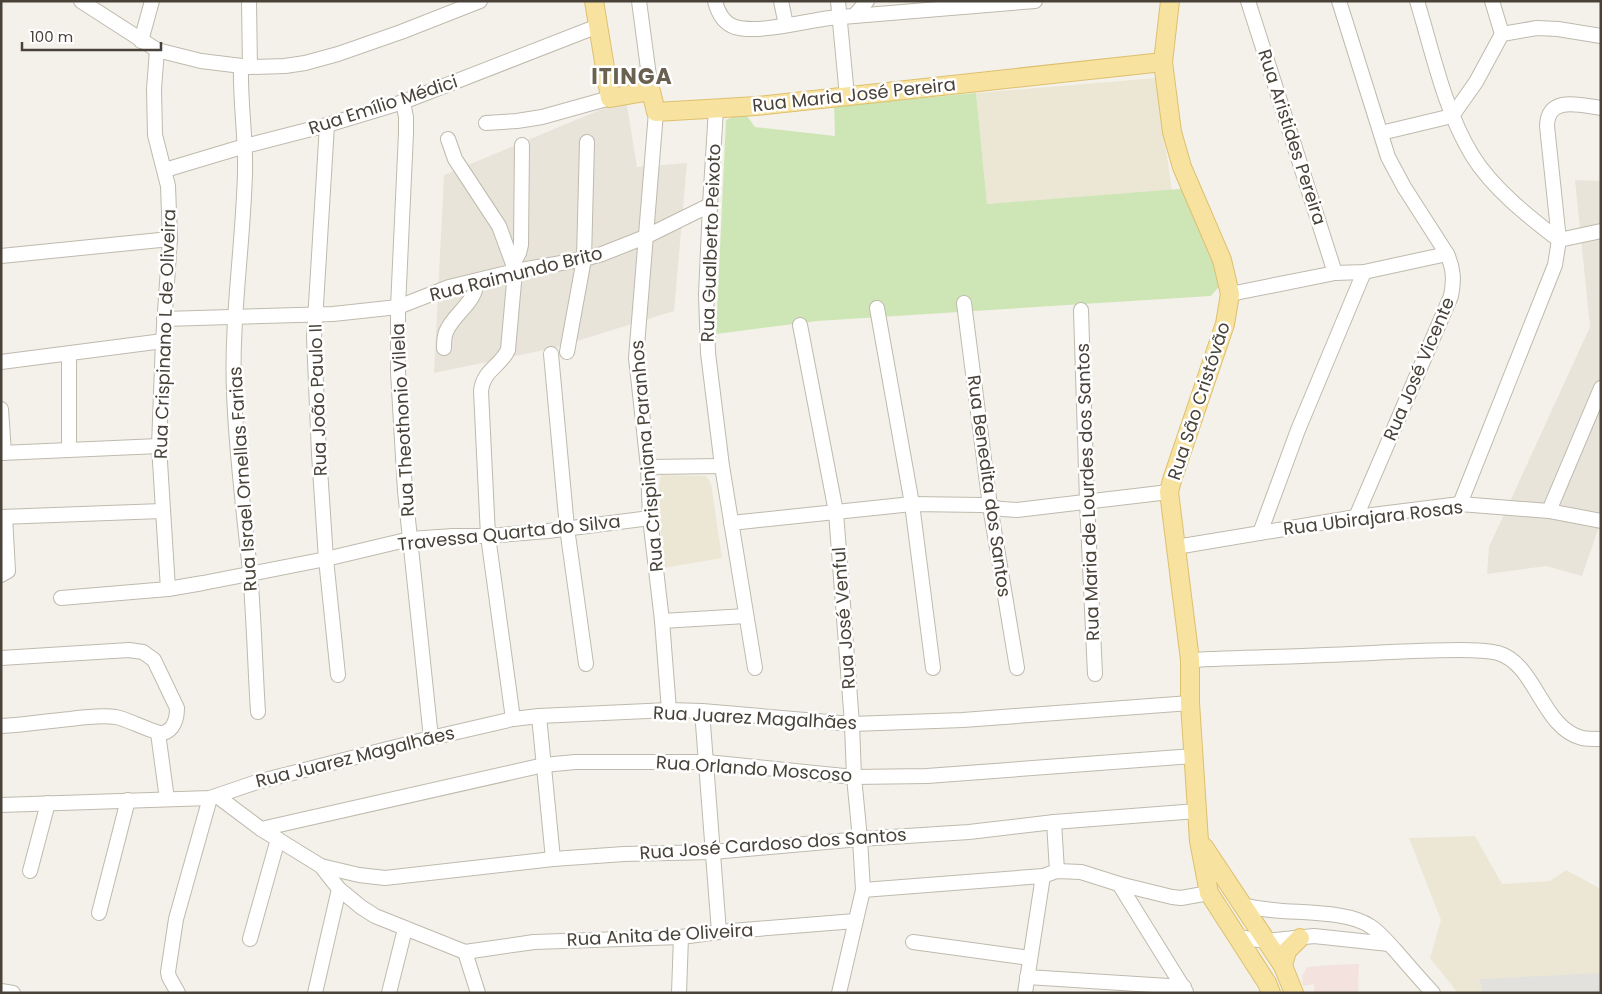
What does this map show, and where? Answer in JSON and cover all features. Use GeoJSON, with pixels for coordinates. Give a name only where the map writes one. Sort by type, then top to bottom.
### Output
{"type":"FeatureCollection","features":[{"type":"Feature","properties":{"kind":"main road"},"geometry":{"type":"LineString","coordinates":[[594,1],[610,98],[651,92],[656,112]]}},
{"type":"Feature","properties":{"kind":"main road","name":"Rua São Cristóvão"},"geometry":{"type":"LineString","coordinates":[[1170,1],[1164,62],[1171,124],[1182,167],[1218,252],[1230,294],[1225,324],[1184,442],[1169,492],[1190,660],[1190,704],[1199,840],[1209,893],[1267,983],[1271,993]]}},
{"type":"Feature","properties":{"kind":"main road","name":"Rua Maria José Pereira"},"geometry":{"type":"LineString","coordinates":[[656,112],[716,110],[1164,62]]}},
{"type":"Feature","properties":{"kind":"main road"},"geometry":{"type":"LineString","coordinates":[[1199,840],[1283,966],[1294,993]]}},
{"type":"Feature","properties":{"kind":"main road"},"geometry":{"type":"LineString","coordinates":[[1209,893],[1214,883],[1228,882]]}},
{"type":"Feature","properties":{"kind":"main road"},"geometry":{"type":"LineString","coordinates":[[1283,966],[1287,952],[1305,937]]}},
{"type":"Feature","properties":{"kind":"street"},"geometry":{"type":"LineString","coordinates":[[81,1],[157,50],[201,61],[245,67],[285,66],[330,56],[401,32],[480,1]]}},
{"type":"Feature","properties":{"kind":"street"},"geometry":{"type":"LineString","coordinates":[[141,41],[152,1]]}},
{"type":"Feature","properties":{"kind":"street"},"geometry":{"type":"LineString","coordinates":[[639,1],[651,92]]}},
{"type":"Feature","properties":{"kind":"street"},"geometry":{"type":"LineString","coordinates":[[715,1],[718,13],[725,21],[735,27],[761,28],[847,17],[1035,1]]}},
{"type":"Feature","properties":{"kind":"street"},"geometry":{"type":"LineString","coordinates":[[781,1],[786,24]]}},
{"type":"Feature","properties":{"kind":"street"},"geometry":{"type":"LineString","coordinates":[[838,1],[847,17],[847,96]]}},
{"type":"Feature","properties":{"kind":"street"},"geometry":{"type":"LineString","coordinates":[[847,17],[867,1]]}},
{"type":"Feature","properties":{"kind":"street","name":"Rua Aristides Pereira"},"geometry":{"type":"LineString","coordinates":[[1248,1],[1335,273]]}},
{"type":"Feature","properties":{"kind":"street","name":"Rua José Vicente"},"geometry":{"type":"LineString","coordinates":[[1339,1],[1392,168],[1447,254],[1454,282],[1451,296],[1356,516]]}},
{"type":"Feature","properties":{"kind":"street"},"geometry":{"type":"LineString","coordinates":[[1417,1],[1452,116],[1473,156],[1490,178],[1532,219],[1559,240],[1601,231]]}},
{"type":"Feature","properties":{"kind":"street"},"geometry":{"type":"LineString","coordinates":[[1381,133],[1452,116],[1476,82],[1502,34],[1492,1]]}},
{"type":"Feature","properties":{"kind":"street","name":"Rua Israel Ornellas Farias"},"geometry":{"type":"LineString","coordinates":[[249,2],[245,67],[240,97],[245,146],[243,229],[235,318],[234,389],[236,434],[250,575],[258,712]]}},
{"type":"Feature","properties":{"kind":"street","name":"Rua Emílio Médici"},"geometry":{"type":"LineString","coordinates":[[165,170],[403,102],[598,26]]}},
{"type":"Feature","properties":{"kind":"street"},"geometry":{"type":"LineString","coordinates":[[1502,34],[1537,28],[1558,29],[1601,36]]}},
{"type":"Feature","properties":{"kind":"street","name":"Rua Crispinano L de Oliveira"},"geometry":{"type":"LineString","coordinates":[[157,50],[154,89],[155,135],[159,155],[165,170],[169,196],[170,239],[164,319],[159,446],[168,589]]}},
{"type":"Feature","properties":{"kind":"street"},"geometry":{"type":"LineString","coordinates":[[486,123],[542,117],[610,98]]}},
{"type":"Feature","properties":{"kind":"street","name":"Rua Theothonio Vilela"},"geometry":{"type":"LineString","coordinates":[[403,102],[406,117],[406,133],[398,306],[398,382],[405,491],[431,738]]}},
{"type":"Feature","properties":{"kind":"street"},"geometry":{"type":"LineString","coordinates":[[1460,504],[1555,264],[1559,240],[1547,118],[1549,112],[1555,107],[1570,104],[1601,108]]}},
{"type":"Feature","properties":{"kind":"street","name":"Rua Gualberto Peixoto"},"geometry":{"type":"LineString","coordinates":[[716,110],[710,205],[706,326],[722,466]]}},
{"type":"Feature","properties":{"kind":"street","name":"Rua Crispiniana Paranhos"},"geometry":{"type":"LineString","coordinates":[[656,112],[636,358],[648,466],[650,518],[662,621],[669,710]]}},
{"type":"Feature","properties":{"kind":"street","name":"Rua João Paulo II"},"geometry":{"type":"LineString","coordinates":[[327,125],[314,337],[318,445],[326,559],[338,675]]}},
{"type":"Feature","properties":{"kind":"street"},"geometry":{"type":"LineString","coordinates":[[448,139],[455,159],[499,226],[514,267]]}},
{"type":"Feature","properties":{"kind":"street"},"geometry":{"type":"LineString","coordinates":[[567,352],[584,259],[587,142]]}},
{"type":"Feature","properties":{"kind":"street"},"geometry":{"type":"LineString","coordinates":[[513,719],[488,536],[481,391],[486,374],[502,360],[508,350],[514,267],[521,245],[522,145]]}},
{"type":"Feature","properties":{"kind":"street","name":"Rua Raimundo Brito"},"geometry":{"type":"LineString","coordinates":[[164,319],[315,314],[367,311],[398,306],[449,287],[476,281],[514,267],[584,259],[645,237],[710,205]]}},
{"type":"Feature","properties":{"kind":"street"},"geometry":{"type":"LineString","coordinates":[[1,256],[170,239]]}},
{"type":"Feature","properties":{"kind":"street"},"geometry":{"type":"LineString","coordinates":[[1230,294],[1335,273],[1364,272],[1447,254]]}},
{"type":"Feature","properties":{"kind":"street"},"geometry":{"type":"LineString","coordinates":[[1260,533],[1298,430],[1364,272]]}},
{"type":"Feature","properties":{"kind":"street"},"geometry":{"type":"LineString","coordinates":[[444,348],[445,334],[475,291],[476,281]]}},
{"type":"Feature","properties":{"kind":"street","name":"Rua Benedita dos Santos"},"geometry":{"type":"LineString","coordinates":[[964,303],[990,506],[1017,668]]}},
{"type":"Feature","properties":{"kind":"street"},"geometry":{"type":"LineString","coordinates":[[877,308],[912,504],[933,668]]}},
{"type":"Feature","properties":{"kind":"street","name":"Rua Maria de Lourdes dos Santos"},"geometry":{"type":"LineString","coordinates":[[1081,310],[1095,674]]}},
{"type":"Feature","properties":{"kind":"street","name":"Rua José Venful"},"geometry":{"type":"LineString","coordinates":[[800,325],[836,512],[863,890],[839,993]]}},
{"type":"Feature","properties":{"kind":"street"},"geometry":{"type":"LineString","coordinates":[[1,362],[163,341]]}},
{"type":"Feature","properties":{"kind":"street"},"geometry":{"type":"LineString","coordinates":[[68,450],[69,354]]}},
{"type":"Feature","properties":{"kind":"street"},"geometry":{"type":"LineString","coordinates":[[551,354],[568,528],[586,664]]}},
{"type":"Feature","properties":{"kind":"street"},"geometry":{"type":"LineString","coordinates":[[1549,511],[1601,388]]}},
{"type":"Feature","properties":{"kind":"street"},"geometry":{"type":"LineString","coordinates":[[1,409],[3,453],[159,446]]}},
{"type":"Feature","properties":{"kind":"street"},"geometry":{"type":"LineString","coordinates":[[648,466],[722,466],[755,668]]}},
{"type":"Feature","properties":{"kind":"street"},"geometry":{"type":"LineString","coordinates":[[731,523],[912,504],[990,506],[1017,510],[1169,492]]}},
{"type":"Feature","properties":{"kind":"street","name":"Rua Ubirajara Rosas"},"geometry":{"type":"LineString","coordinates":[[1176,547],[1356,516],[1460,504],[1549,511],[1601,521]]}},
{"type":"Feature","properties":{"kind":"street"},"geometry":{"type":"LineString","coordinates":[[1,575],[8,571],[3,517],[162,511]]}},
{"type":"Feature","properties":{"kind":"street","name":"Travessa Quarta do Silva"},"geometry":{"type":"LineString","coordinates":[[61,598],[168,589],[250,575],[410,539],[488,536],[650,518]]}},
{"type":"Feature","properties":{"kind":"street"},"geometry":{"type":"LineString","coordinates":[[662,621],[746,616]]}},
{"type":"Feature","properties":{"kind":"street"},"geometry":{"type":"LineString","coordinates":[[1,658],[129,650],[143,652],[154,660],[177,708],[177,716],[170,729],[166,732],[158,733],[116,717],[98,716],[1,726]]}},
{"type":"Feature","properties":{"kind":"street"},"geometry":{"type":"LineString","coordinates":[[1190,660],[1422,650],[1499,653],[1523,672],[1559,724],[1582,738],[1601,739]]}},
{"type":"Feature","properties":{"kind":"street","name":"Rua Juarez Magalhães"},"geometry":{"type":"LineString","coordinates":[[1,805],[213,797],[257,782],[431,738],[513,719],[539,716],[669,710],[702,711],[852,724],[963,720],[1190,704]]}},
{"type":"Feature","properties":{"kind":"street"},"geometry":{"type":"LineString","coordinates":[[702,711],[720,932]]}},
{"type":"Feature","properties":{"kind":"street"},"geometry":{"type":"LineString","coordinates":[[539,716],[553,859]]}},
{"type":"Feature","properties":{"kind":"street"},"geometry":{"type":"LineString","coordinates":[[158,733],[168,799]]}},
{"type":"Feature","properties":{"kind":"street","name":"Rua Orlando Moscoso"},"geometry":{"type":"LineString","coordinates":[[262,829],[544,765],[575,762],[707,762],[854,777],[957,775],[1035,767],[1193,756]]}},
{"type":"Feature","properties":{"kind":"street"},"geometry":{"type":"LineString","coordinates":[[178,993],[168,972],[176,920],[213,797],[321,866],[339,889],[375,916],[465,952],[478,993]]}},
{"type":"Feature","properties":{"kind":"street"},"geometry":{"type":"LineString","coordinates":[[99,913],[128,800]]}},
{"type":"Feature","properties":{"kind":"street"},"geometry":{"type":"LineString","coordinates":[[30,871],[48,803]]}},
{"type":"Feature","properties":{"kind":"street","name":"Rua José Cardoso dos Santos"},"geometry":{"type":"LineString","coordinates":[[321,866],[359,875],[385,878],[553,859],[624,854],[713,852],[968,832],[1054,822],[1197,811]]}},
{"type":"Feature","properties":{"kind":"street"},"geometry":{"type":"LineString","coordinates":[[1054,822],[1058,870]]}},
{"type":"Feature","properties":{"kind":"street"},"geometry":{"type":"LineString","coordinates":[[250,939],[278,839]]}},
{"type":"Feature","properties":{"kind":"street"},"geometry":{"type":"LineString","coordinates":[[863,890],[1043,876],[1058,870],[1081,872],[1119,884],[1181,898],[1209,893]]}},
{"type":"Feature","properties":{"kind":"street"},"geometry":{"type":"LineString","coordinates":[[1024,993],[1043,876]]}},
{"type":"Feature","properties":{"kind":"street"},"geometry":{"type":"LineString","coordinates":[[1119,884],[1185,990]]}},
{"type":"Feature","properties":{"kind":"street"},"geometry":{"type":"LineString","coordinates":[[315,993],[339,889]]}},
{"type":"Feature","properties":{"kind":"street"},"geometry":{"type":"LineString","coordinates":[[1243,905],[1273,911],[1323,913],[1351,918],[1369,924],[1380,933],[1433,993]]}},
{"type":"Feature","properties":{"kind":"street"},"geometry":{"type":"LineString","coordinates":[[1305,937],[1317,925],[1316,920],[1311,914]]}},
{"type":"Feature","properties":{"kind":"street","name":"Rua Anita de Oliveira"},"geometry":{"type":"LineString","coordinates":[[465,952],[534,942],[681,937],[855,921]]}},
{"type":"Feature","properties":{"kind":"street"},"geometry":{"type":"LineString","coordinates":[[389,993],[405,928]]}},
{"type":"Feature","properties":{"kind":"street"},"geometry":{"type":"LineString","coordinates":[[679,993],[681,937]]}},
{"type":"Feature","properties":{"kind":"street"},"geometry":{"type":"LineString","coordinates":[[1238,937],[1266,941],[1305,937],[1346,938],[1389,944]]}},
{"type":"Feature","properties":{"kind":"street"},"geometry":{"type":"LineString","coordinates":[[913,942],[1030,958]]}},
{"type":"Feature","properties":{"kind":"street"},"geometry":{"type":"LineString","coordinates":[[1027,978],[1185,990]]}},
{"type":"Feature","properties":{"kind":"street"},"geometry":{"type":"LineString","coordinates":[[1,991],[13,993]]}},
{"type":"Feature","properties":{"kind":"shaded area"},"geometry":{"type":"Polygon","coordinates":[[[1156,78],[1172,191],[987,204],[976,93],[1156,78]]]}},
{"type":"Feature","properties":{"kind":"shaded area"},"geometry":{"type":"Polygon","coordinates":[[[626,99],[637,167],[687,163],[674,311],[554,348],[434,373],[444,175],[626,99]]]}},
{"type":"Feature","properties":{"kind":"shaded area"},"geometry":{"type":"Polygon","coordinates":[[[1575,180],[1601,181],[1601,521],[1582,576],[1546,566],[1487,574],[1489,547],[1590,327],[1575,180]]]}},
{"type":"Feature","properties":{"kind":"shaded area"},"geometry":{"type":"Polygon","coordinates":[[[661,475],[706,476],[711,484],[722,558],[664,568],[657,499],[661,475]]]}},
{"type":"Feature","properties":{"kind":"shaded area"},"geometry":{"type":"Polygon","coordinates":[[[1475,836],[1502,884],[1550,881],[1566,870],[1601,889],[1601,993],[1457,992],[1430,958],[1441,920],[1409,838],[1475,836]]]}},
{"type":"Feature","properties":{"kind":"shaded area"},"geometry":{"type":"Polygon","coordinates":[[[1359,964],[1358,993],[1314,993],[1314,984],[1303,986],[1302,976],[1307,967],[1359,964]]]}},
{"type":"Feature","properties":{"kind":"shaded area"},"geometry":{"type":"Polygon","coordinates":[[[1601,973],[1601,993],[1483,993],[1479,979],[1601,973]]]}},
{"type":"Feature","properties":{"kind":"green space"},"geometry":{"type":"Polygon","coordinates":[[[976,93],[987,204],[1192,188],[1227,277],[1211,296],[817,321],[716,334],[726,120],[744,112],[755,127],[835,136],[834,106],[976,93]]]}},
{"type":"Feature","properties":{"kind":"district","name":"ITINGA"},"geometry":{"type":"Point","coordinates":[632,76]}}]}
